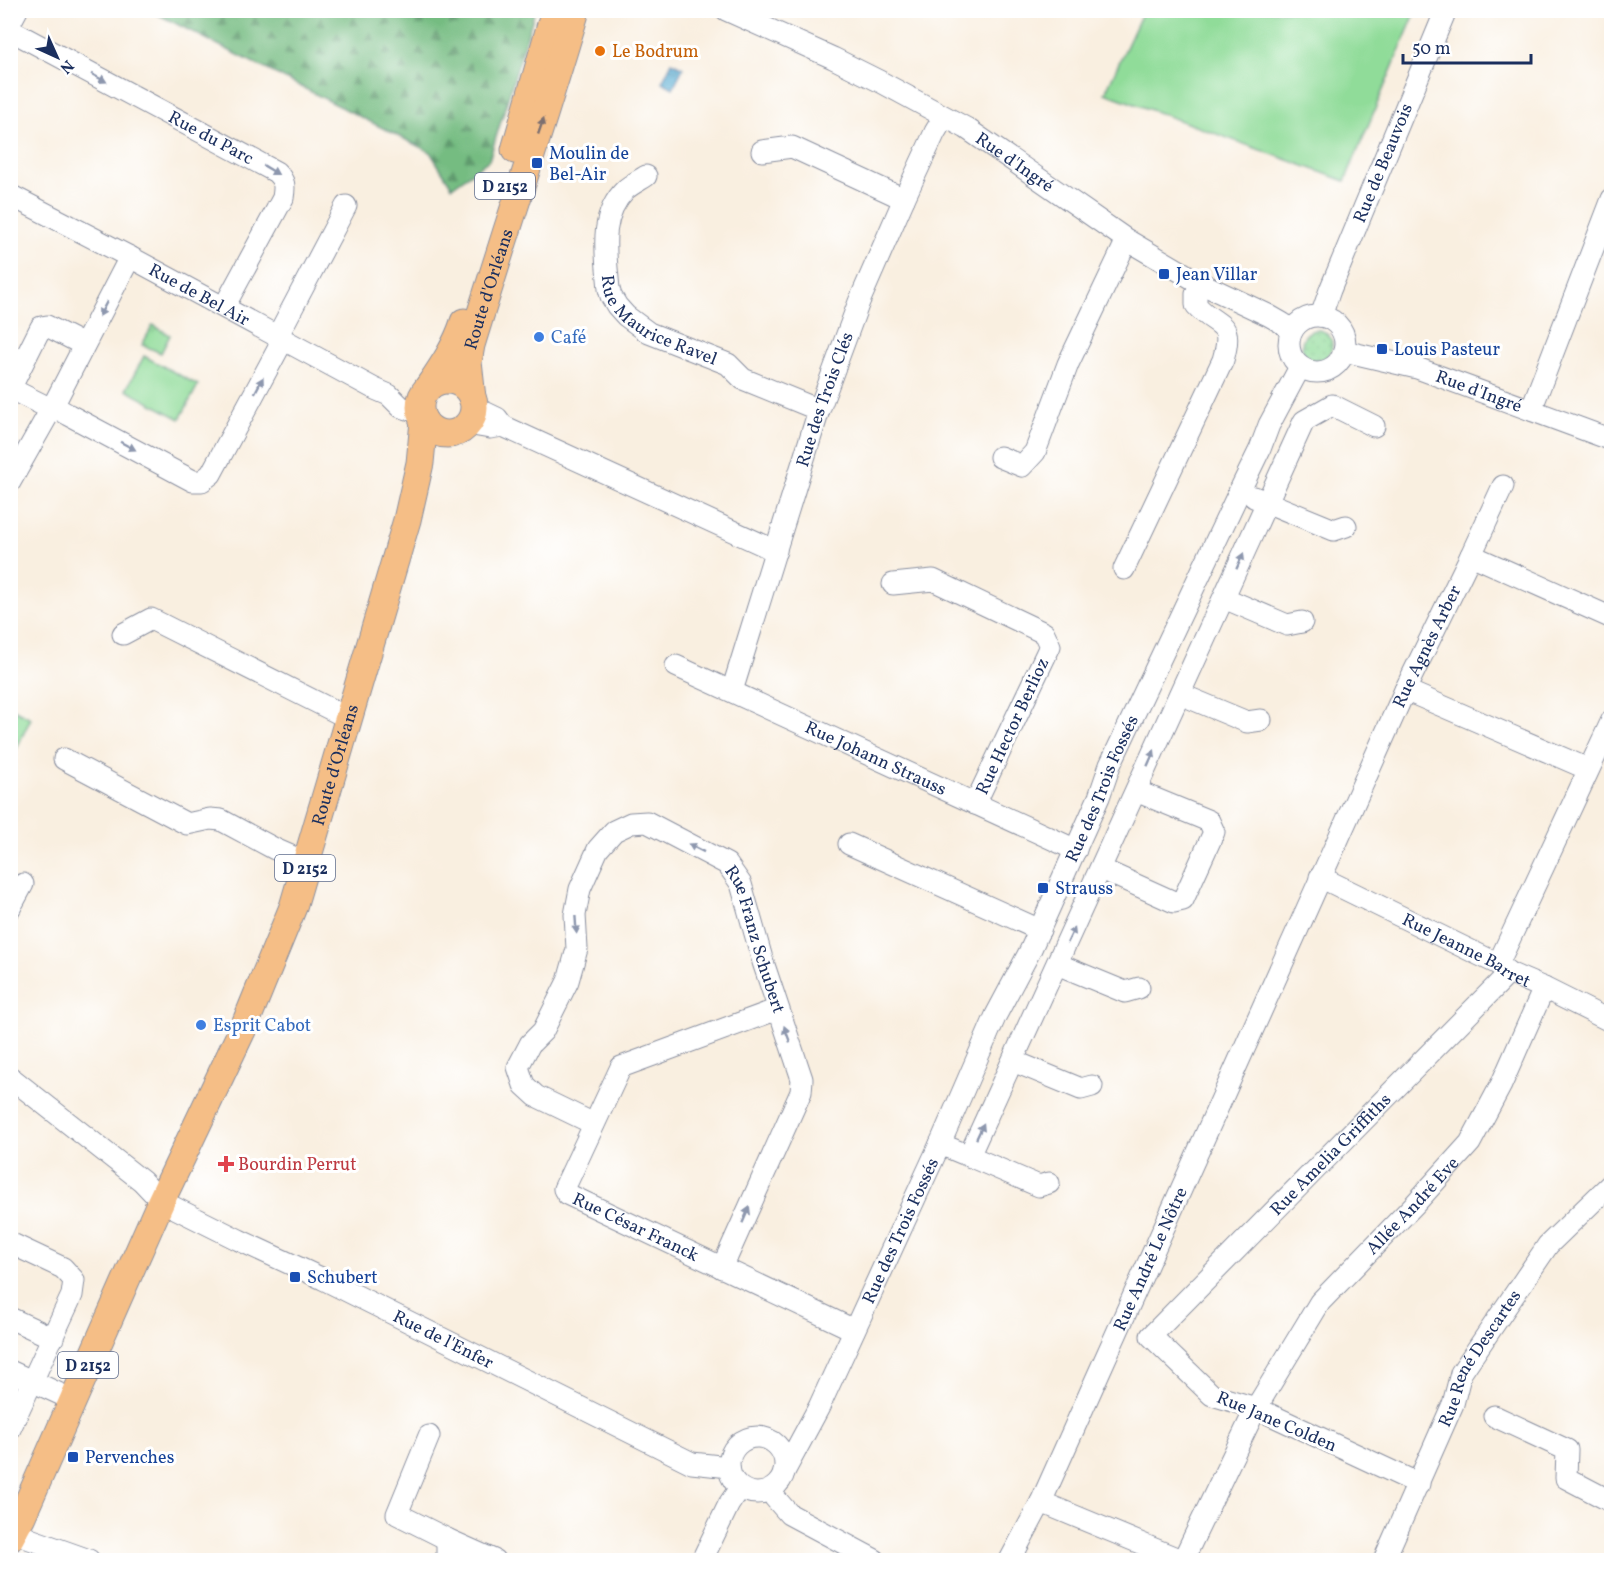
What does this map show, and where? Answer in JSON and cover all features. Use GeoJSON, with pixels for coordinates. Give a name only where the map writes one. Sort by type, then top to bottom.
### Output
{"type":"FeatureCollection","features":[{"type":"Feature","properties":{"kind":"main road","name":"Route d'Orléans"},"geometry":{"type":"LineString","coordinates":[[160,1201],[254,1003],[293,908],[407,520],[420,463],[424,404],[459,339],[555,10]]}},
{"type":"Feature","properties":{"kind":"main road","name":"Route d'Orléans"},"geometry":{"type":"LineString","coordinates":[[407,520],[431,466],[467,415],[468,362],[471,345],[576,10]]}},
{"type":"Feature","properties":{"kind":"main road"},"geometry":{"type":"LineString","coordinates":[[453,380],[461,383],[468,390],[467,415],[445,434],[430,427],[424,404],[434,383],[453,380]]}},
{"type":"Feature","properties":{"kind":"main road","name":"D 2152"},"geometry":{"type":"LineString","coordinates":[[12,1534],[160,1201]]}},
{"type":"Feature","properties":{"kind":"main road"},"geometry":{"type":"LineString","coordinates":[[12,1534],[15,1556],[13,1560]]}},
{"type":"Feature","properties":{"kind":"street"},"geometry":{"type":"LineString","coordinates":[[10,22],[17,10]]}},
{"type":"Feature","properties":{"kind":"street","name":"Rue d'Ingré"},"geometry":{"type":"LineString","coordinates":[[726,10],[843,63],[966,128],[1127,240],[1200,283],[1268,315],[1292,331]]}},
{"type":"Feature","properties":{"kind":"street","name":"Rue de Beauvois"},"geometry":{"type":"LineString","coordinates":[[1321,316],[1446,10]]}},
{"type":"Feature","properties":{"kind":"street","name":"Rue du Parc"},"geometry":{"type":"LineString","coordinates":[[10,30],[276,172],[283,179],[285,186],[283,198],[224,307]]}},
{"type":"Feature","properties":{"kind":"street","name":"Rue des Trois Clés"},"geometry":{"type":"LineString","coordinates":[[732,691],[819,410],[859,302],[904,199],[944,117]]}},
{"type":"Feature","properties":{"kind":"street"},"geometry":{"type":"LineString","coordinates":[[762,151],[792,147],[904,199]]}},
{"type":"Feature","properties":{"kind":"street","name":"Rue Maurice Ravel"},"geometry":{"type":"LineString","coordinates":[[646,176],[626,189],[614,206],[606,224],[609,289],[617,306],[626,316],[649,333],[728,364],[743,379],[819,410]]}},
{"type":"Feature","properties":{"kind":"street","name":"Rue de Bel Air"},"geometry":{"type":"LineString","coordinates":[[10,195],[130,256],[280,339],[389,395],[401,407],[424,404]]}},
{"type":"Feature","properties":{"kind":"street"},"geometry":{"type":"LineString","coordinates":[[1531,410],[1611,199]]}},
{"type":"Feature","properties":{"kind":"street"},"geometry":{"type":"LineString","coordinates":[[84,345],[47,326],[41,327],[12,385],[15,391],[52,407],[194,481],[202,481],[211,474],[346,206]]}},
{"type":"Feature","properties":{"kind":"street"},"geometry":{"type":"LineString","coordinates":[[1000,457],[1022,466],[1035,452],[1068,364],[1127,240]]}},
{"type":"Feature","properties":{"kind":"street"},"geometry":{"type":"LineString","coordinates":[[10,482],[52,407],[130,256]]}},
{"type":"Feature","properties":{"kind":"street"},"geometry":{"type":"LineString","coordinates":[[1124,569],[1223,360],[1226,349],[1226,331],[1196,305],[1196,294],[1200,283]]}},
{"type":"Feature","properties":{"kind":"street"},"geometry":{"type":"LineString","coordinates":[[1312,316],[1321,316],[1337,325],[1345,342],[1344,351],[1341,359],[1326,371],[1308,372],[1299,367],[1290,354],[1288,346],[1292,331],[1297,324],[1312,316]]}},
{"type":"Feature","properties":{"kind":"street","name":"Rue d'Ingré"},"geometry":{"type":"LineString","coordinates":[[1344,351],[1417,368],[1611,441]]}},
{"type":"Feature","properties":{"kind":"street","name":"Rue des Trois Fossés"},"geometry":{"type":"LineString","coordinates":[[784,1472],[819,1407],[940,1144],[996,1015],[1040,930],[1099,797],[1110,765],[1269,425],[1299,367]]}},
{"type":"Feature","properties":{"kind":"street"},"geometry":{"type":"LineString","coordinates":[[969,1156],[1304,421],[1332,405],[1374,426]]}},
{"type":"Feature","properties":{"kind":"street"},"geometry":{"type":"LineString","coordinates":[[467,415],[497,418],[502,426],[776,551]]}},
{"type":"Feature","properties":{"kind":"street","name":"Rue Agnès Arber"},"geometry":{"type":"LineString","coordinates":[[1320,877],[1405,690],[1503,486]]}},
{"type":"Feature","properties":{"kind":"street"},"geometry":{"type":"LineString","coordinates":[[1240,490],[1334,530],[1346,526]]}},
{"type":"Feature","properties":{"kind":"street"},"geometry":{"type":"LineString","coordinates":[[1471,555],[1611,618]]}},
{"type":"Feature","properties":{"kind":"street","name":"Rue Hector Berlioz"},"geometry":{"type":"LineString","coordinates":[[893,584],[933,580],[1044,633],[1050,646],[975,804]]}},
{"type":"Feature","properties":{"kind":"street"},"geometry":{"type":"LineString","coordinates":[[1224,598],[1287,625],[1302,622]]}},
{"type":"Feature","properties":{"kind":"street"},"geometry":{"type":"LineString","coordinates":[[123,634],[151,619],[348,718]]}},
{"type":"Feature","properties":{"kind":"street","name":"Rue Johann Strauss"},"geometry":{"type":"LineString","coordinates":[[676,666],[1076,850]]}},
{"type":"Feature","properties":{"kind":"street"},"geometry":{"type":"LineString","coordinates":[[1405,690],[1588,769]]}},
{"type":"Feature","properties":{"kind":"street"},"geometry":{"type":"LineString","coordinates":[[1180,694],[1247,722],[1261,720]]}},
{"type":"Feature","properties":{"kind":"street"},"geometry":{"type":"LineString","coordinates":[[1504,968],[1611,720]]}},
{"type":"Feature","properties":{"kind":"street"},"geometry":{"type":"LineString","coordinates":[[64,759],[188,824],[210,819],[221,820],[307,863]]}},
{"type":"Feature","properties":{"kind":"street"},"geometry":{"type":"LineString","coordinates":[[1101,869],[1174,902],[1183,900],[1214,832],[1209,821],[1136,791]]}},
{"type":"Feature","properties":{"kind":"street","name":"Rue Franz Schubert"},"geometry":{"type":"LineString","coordinates":[[594,1124],[536,1096],[524,1085],[518,1067],[530,1044],[543,1031],[568,981],[578,949],[575,915],[580,890],[598,849],[614,831],[631,823],[647,822],[727,864],[741,884],[778,1009],[802,1079],[801,1092],[722,1268]]}},
{"type":"Feature","properties":{"kind":"street"},"geometry":{"type":"LineString","coordinates":[[849,844],[1040,930]]}},
{"type":"Feature","properties":{"kind":"street","name":"Rue Jeanne Barret"},"geometry":{"type":"LineString","coordinates":[[1320,877],[1611,1022]]}},
{"type":"Feature","properties":{"kind":"street","name":"Rue André Le Nôtre"},"geometry":{"type":"LineString","coordinates":[[1010,1560],[1041,1502],[1320,877]]}},
{"type":"Feature","properties":{"kind":"street"},"geometry":{"type":"LineString","coordinates":[[10,908],[23,884]]}},
{"type":"Feature","properties":{"kind":"street"},"geometry":{"type":"LineString","coordinates":[[1058,964],[1125,992],[1139,988]]}},
{"type":"Feature","properties":{"kind":"street","name":"Rue Amelia Griffiths"},"geometry":{"type":"LineString","coordinates":[[1151,1336],[1504,968]]}},
{"type":"Feature","properties":{"kind":"street","name":"Allée André Eve"},"geometry":{"type":"LineString","coordinates":[[1256,1408],[1320,1302],[1414,1205],[1470,1143],[1501,1085],[1544,988]]}},
{"type":"Feature","properties":{"kind":"street","name":"Rue César Franck"},"geometry":{"type":"LineString","coordinates":[[778,1009],[621,1067],[564,1189],[567,1194],[854,1330]]}},
{"type":"Feature","properties":{"kind":"street"},"geometry":{"type":"LineString","coordinates":[[1013,1061],[1081,1089],[1092,1086]]}},
{"type":"Feature","properties":{"kind":"street"},"geometry":{"type":"LineString","coordinates":[[10,1077],[142,1181],[160,1201]]}},
{"type":"Feature","properties":{"kind":"street"},"geometry":{"type":"LineString","coordinates":[[940,1144],[1039,1186],[1049,1183]]}},
{"type":"Feature","properties":{"kind":"street","name":"Rue René Descartes"},"geometry":{"type":"LineString","coordinates":[[1384,1560],[1453,1404],[1461,1373],[1548,1245],[1611,1183]]}},
{"type":"Feature","properties":{"kind":"street","name":"Rue de l'Enfer"},"geometry":{"type":"LineString","coordinates":[[160,1201],[692,1463],[729,1467]]}},
{"type":"Feature","properties":{"kind":"street"},"geometry":{"type":"LineString","coordinates":[[10,1243],[63,1268],[74,1280],[72,1295],[10,1429]]}},
{"type":"Feature","properties":{"kind":"street"},"geometry":{"type":"LineString","coordinates":[[10,1318],[53,1338]]}},
{"type":"Feature","properties":{"kind":"street","name":"Rue Jane Colden"},"geometry":{"type":"LineString","coordinates":[[1151,1336],[1212,1395],[1256,1408],[1419,1484]]}},
{"type":"Feature","properties":{"kind":"street"},"geometry":{"type":"LineString","coordinates":[[10,1371],[73,1400]]}},
{"type":"Feature","properties":{"kind":"street","name":"Rue des Trois Fossés"},"geometry":{"type":"LineString","coordinates":[[765,1438],[785,1433],[796,1427],[819,1407]]}},
{"type":"Feature","properties":{"kind":"street"},"geometry":{"type":"LineString","coordinates":[[1041,1502],[1182,1560],[1256,1408]]}},
{"type":"Feature","properties":{"kind":"street"},"geometry":{"type":"LineString","coordinates":[[1494,1416],[1567,1450],[1566,1478],[1611,1502]]}},
{"type":"Feature","properties":{"kind":"street"},"geometry":{"type":"LineString","coordinates":[[429,1436],[397,1514],[494,1560]]}},
{"type":"Feature","properties":{"kind":"street"},"geometry":{"type":"LineString","coordinates":[[753,1437],[765,1438],[781,1450],[784,1458],[784,1472],[780,1482],[771,1490],[750,1493],[734,1482],[730,1474],[729,1459],[734,1449],[742,1441],[753,1437]]}},
{"type":"Feature","properties":{"kind":"street"},"geometry":{"type":"LineString","coordinates":[[702,1560],[729,1504],[740,1488]]}},
{"type":"Feature","properties":{"kind":"street"},"geometry":{"type":"LineString","coordinates":[[771,1490],[789,1514],[875,1560]]}},
{"type":"Feature","properties":{"kind":"street"},"geometry":{"type":"LineString","coordinates":[[12,1534],[89,1560]]}},
{"type":"Feature","properties":{"kind":"street"},"geometry":{"type":"LineString","coordinates":[[447,1539],[447,1559],[449,1560]]}},
{"type":"Feature","properties":{"kind":"green space"},"geometry":{"type":"Polygon","coordinates":[[[153,10],[535,11],[489,160],[452,187],[430,152],[153,10]]]}},
{"type":"Feature","properties":{"kind":"green space"},"geometry":{"type":"Polygon","coordinates":[[[1143,10],[1416,11],[1345,181],[1105,93],[1143,10]]]}},
{"type":"Feature","properties":{"kind":"green space"},"geometry":{"type":"Polygon","coordinates":[[[153,325],[170,335],[161,353],[142,345],[153,325]]]}},
{"type":"Feature","properties":{"kind":"green space"},"geometry":{"type":"Polygon","coordinates":[[[1317,330],[1327,335],[1332,345],[1327,355],[1317,360],[1307,355],[1302,345],[1307,335],[1317,330]]]}},
{"type":"Feature","properties":{"kind":"green space"},"geometry":{"type":"Polygon","coordinates":[[[144,356],[198,385],[180,419],[126,390],[144,356]]]}},
{"type":"Feature","properties":{"kind":"green space"},"geometry":{"type":"Polygon","coordinates":[[[11,708],[31,718],[11,760],[11,708]]]}},
{"type":"Feature","properties":{"kind":"water"},"geometry":{"type":"Polygon","coordinates":[[[672,62],[683,68],[673,88],[662,82],[672,62]]]}},
{"type":"Feature","properties":{"kind":"place","name":"Le Bodrum"},"geometry":{"type":"Point","coordinates":[600,51]}},
{"type":"Feature","properties":{"kind":"place","name":"Moulin de Bel-Air"},"geometry":{"type":"Point","coordinates":[537,163]}},
{"type":"Feature","properties":{"kind":"place","name":"Jean Villar"},"geometry":{"type":"Point","coordinates":[1164,274]}},
{"type":"Feature","properties":{"kind":"place","name":"Café"},"geometry":{"type":"Point","coordinates":[539,337]}},
{"type":"Feature","properties":{"kind":"place","name":"Louis Pasteur"},"geometry":{"type":"Point","coordinates":[1382,349]}},
{"type":"Feature","properties":{"kind":"place","name":"Strauss"},"geometry":{"type":"Point","coordinates":[1043,888]}},
{"type":"Feature","properties":{"kind":"place","name":"Esprit Cabot"},"geometry":{"type":"Point","coordinates":[201,1025]}},
{"type":"Feature","properties":{"kind":"place","name":"Bourdin Perrut"},"geometry":{"type":"Point","coordinates":[226,1164]}},
{"type":"Feature","properties":{"kind":"place","name":"Schubert"},"geometry":{"type":"Point","coordinates":[295,1277]}},
{"type":"Feature","properties":{"kind":"place","name":"Pervenches"},"geometry":{"type":"Point","coordinates":[73,1457]}}]}
